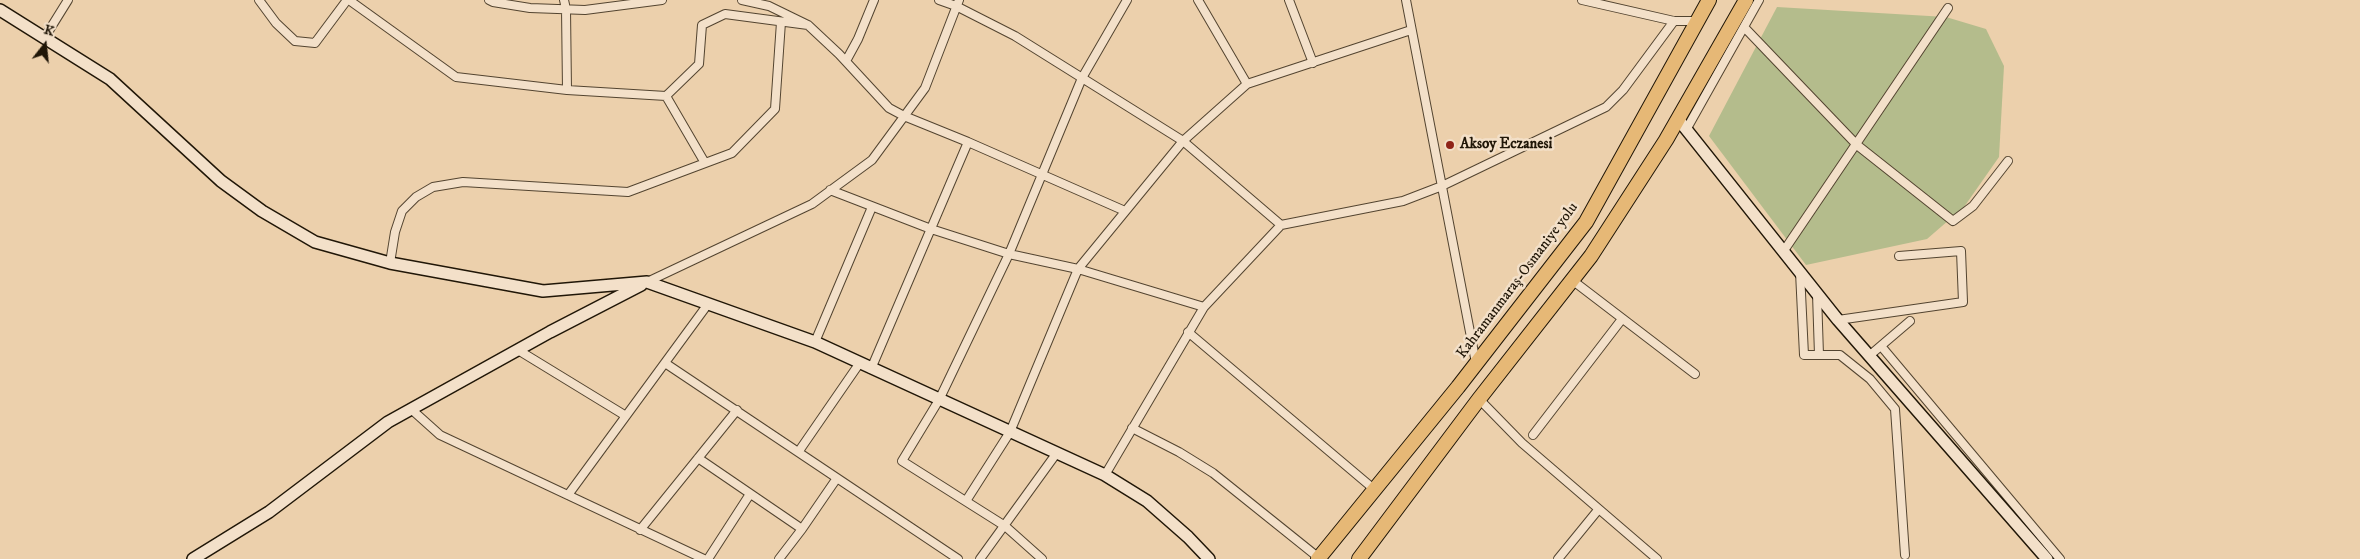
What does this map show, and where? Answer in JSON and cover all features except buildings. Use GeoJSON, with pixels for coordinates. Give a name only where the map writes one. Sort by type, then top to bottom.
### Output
{"type":"FeatureCollection","features":[{"type":"Feature","properties":{"kind":"highway","name":"Kahramanmaraş-Osmaniye yolu"},"geometry":{"type":"LineString","coordinates":[[1318,559],[1375,490],[1586,222],[1709,0]]}},
{"type":"Feature","properties":{"kind":"highway"},"geometry":{"type":"LineString","coordinates":[[1359,559],[1479,399],[1591,256],[1682,124],[1746,0]]}},
{"type":"Feature","properties":{"kind":"street"},"geometry":{"type":"LineString","coordinates":[[45,37],[68,0]]}},
{"type":"Feature","properties":{"kind":"street"},"geometry":{"type":"LineString","coordinates":[[259,0],[276,24],[295,41],[315,43],[348,0],[456,77],[567,90],[666,96],[699,64],[702,25],[725,14],[808,25]]}},
{"type":"Feature","properties":{"kind":"street"},"geometry":{"type":"LineString","coordinates":[[489,0],[530,8],[585,10],[662,0]]}},
{"type":"Feature","properties":{"kind":"street"},"geometry":{"type":"LineString","coordinates":[[564,0],[566,9],[567,90]]}},
{"type":"Feature","properties":{"kind":"street"},"geometry":{"type":"LineString","coordinates":[[742,0],[769,6],[808,25],[846,61],[889,108],[1125,211]]}},
{"type":"Feature","properties":{"kind":"street"},"geometry":{"type":"LineString","coordinates":[[846,61],[858,39],[874,0]]}},
{"type":"Feature","properties":{"kind":"street"},"geometry":{"type":"LineString","coordinates":[[939,0],[958,3],[1015,36],[1183,141],[1281,226]]}},
{"type":"Feature","properties":{"kind":"street"},"geometry":{"type":"LineString","coordinates":[[1042,559],[1005,526],[902,461],[939,400],[1009,254],[1082,78],[1127,0]]}},
{"type":"Feature","properties":{"kind":"street"},"geometry":{"type":"LineString","coordinates":[[1198,0],[1247,84]]}},
{"type":"Feature","properties":{"kind":"street"},"geometry":{"type":"LineString","coordinates":[[1290,0],[1313,63]]}},
{"type":"Feature","properties":{"kind":"street"},"geometry":{"type":"LineString","coordinates":[[1406,0],[1476,362]]}},
{"type":"Feature","properties":{"kind":"street"},"geometry":{"type":"LineString","coordinates":[[1582,0],[1674,21],[1697,21]]}},
{"type":"Feature","properties":{"kind":"street"},"geometry":{"type":"LineString","coordinates":[[1759,0],[1744,27],[1682,124],[1838,320],[2047,559]]}},
{"type":"Feature","properties":{"kind":"street"},"geometry":{"type":"LineString","coordinates":[[193,559],[269,512],[388,422],[518,350],[647,282],[812,204],[872,160],[925,88],[958,3]]}},
{"type":"Feature","properties":{"kind":"street"},"geometry":{"type":"LineString","coordinates":[[1783,252],[1948,8]]}},
{"type":"Feature","properties":{"kind":"street"},"geometry":{"type":"LineString","coordinates":[[0,10],[110,79],[222,181],[262,211],[315,242],[390,263],[543,291],[647,282],[815,342],[859,364],[1105,475],[1147,501],[1188,537],[1209,559]]}},
{"type":"Feature","properties":{"kind":"street"},"geometry":{"type":"LineString","coordinates":[[1105,475],[1204,307],[1281,226],[1402,201],[1442,186],[1606,107],[1623,90],[1674,21]]}},
{"type":"Feature","properties":{"kind":"street"},"geometry":{"type":"LineString","coordinates":[[390,263],[395,232],[402,211],[416,197],[433,187],[463,182],[628,192],[732,153],[775,109],[781,22]]}},
{"type":"Feature","properties":{"kind":"street"},"geometry":{"type":"LineString","coordinates":[[1744,27],[1857,145],[1953,221],[1973,206],[2008,161]]}},
{"type":"Feature","properties":{"kind":"street"},"geometry":{"type":"LineString","coordinates":[[966,501],[1010,432],[1078,269],[1183,141],[1247,84],[1412,30]]}},
{"type":"Feature","properties":{"kind":"street"},"geometry":{"type":"LineString","coordinates":[[666,96],[705,163]]}},
{"type":"Feature","properties":{"kind":"street"},"geometry":{"type":"LineString","coordinates":[[871,369],[968,142]]}},
{"type":"Feature","properties":{"kind":"street"},"geometry":{"type":"LineString","coordinates":[[830,190],[931,229],[1009,254],[1078,269],[1204,307]]}},
{"type":"Feature","properties":{"kind":"street"},"geometry":{"type":"LineString","coordinates":[[815,342],[872,207]]}},
{"type":"Feature","properties":{"kind":"street"},"geometry":{"type":"LineString","coordinates":[[1838,320],[1963,302],[1961,251],[1900,256]]}},
{"type":"Feature","properties":{"kind":"street"},"geometry":{"type":"LineString","coordinates":[[1800,272],[1804,355],[1840,356],[1870,379],[1895,409],[1905,555]]}},
{"type":"Feature","properties":{"kind":"street"},"geometry":{"type":"LineString","coordinates":[[1572,280],[1695,374]]}},
{"type":"Feature","properties":{"kind":"street"},"geometry":{"type":"LineString","coordinates":[[1817,292],[1819,355]]}},
{"type":"Feature","properties":{"kind":"street"},"geometry":{"type":"LineString","coordinates":[[568,495],[708,304]]}},
{"type":"Feature","properties":{"kind":"street"},"geometry":{"type":"LineString","coordinates":[[1533,435],[1622,319]]}},
{"type":"Feature","properties":{"kind":"street"},"geometry":{"type":"LineString","coordinates":[[1869,356],[1910,321]]}},
{"type":"Feature","properties":{"kind":"street"},"geometry":{"type":"LineString","coordinates":[[1188,332],[1375,490]]}},
{"type":"Feature","properties":{"kind":"street"},"geometry":{"type":"LineString","coordinates":[[1881,346],[2060,559]]}},
{"type":"Feature","properties":{"kind":"street"},"geometry":{"type":"LineString","coordinates":[[518,350],[626,416]]}},
{"type":"Feature","properties":{"kind":"street"},"geometry":{"type":"LineString","coordinates":[[665,363],[958,559]]}},
{"type":"Feature","properties":{"kind":"street"},"geometry":{"type":"LineString","coordinates":[[799,451],[859,364]]}},
{"type":"Feature","properties":{"kind":"street"},"geometry":{"type":"LineString","coordinates":[[1479,399],[1522,443],[1651,557]]}},
{"type":"Feature","properties":{"kind":"street"},"geometry":{"type":"LineString","coordinates":[[411,409],[440,435],[640,530],[706,559],[750,494]]}},
{"type":"Feature","properties":{"kind":"street"},"geometry":{"type":"LineString","coordinates":[[640,530],[737,410]]}},
{"type":"Feature","properties":{"kind":"street"},"geometry":{"type":"LineString","coordinates":[[1132,428],[1179,452],[1213,474],[1318,559]]}},
{"type":"Feature","properties":{"kind":"street"},"geometry":{"type":"LineString","coordinates":[[980,559],[1056,454]]}},
{"type":"Feature","properties":{"kind":"street"},"geometry":{"type":"LineString","coordinates":[[698,458],[802,529]]}},
{"type":"Feature","properties":{"kind":"street"},"geometry":{"type":"LineString","coordinates":[[779,559],[837,478]]}},
{"type":"Feature","properties":{"kind":"street"},"geometry":{"type":"LineString","coordinates":[[1558,559],[1598,510]]}},
{"type":"Feature","properties":{"kind":"green space"},"geometry":{"type":"Polygon","coordinates":[[[1777,7],[1946,17],[1986,29],[2004,66],[1999,157],[1964,207],[1927,239],[1806,265],[1709,136],[1777,7]]]}},
{"type":"Feature","properties":{"kind":"place","name":"Aksoy Eczanesi"},"geometry":{"type":"Point","coordinates":[1450,145]}}]}
